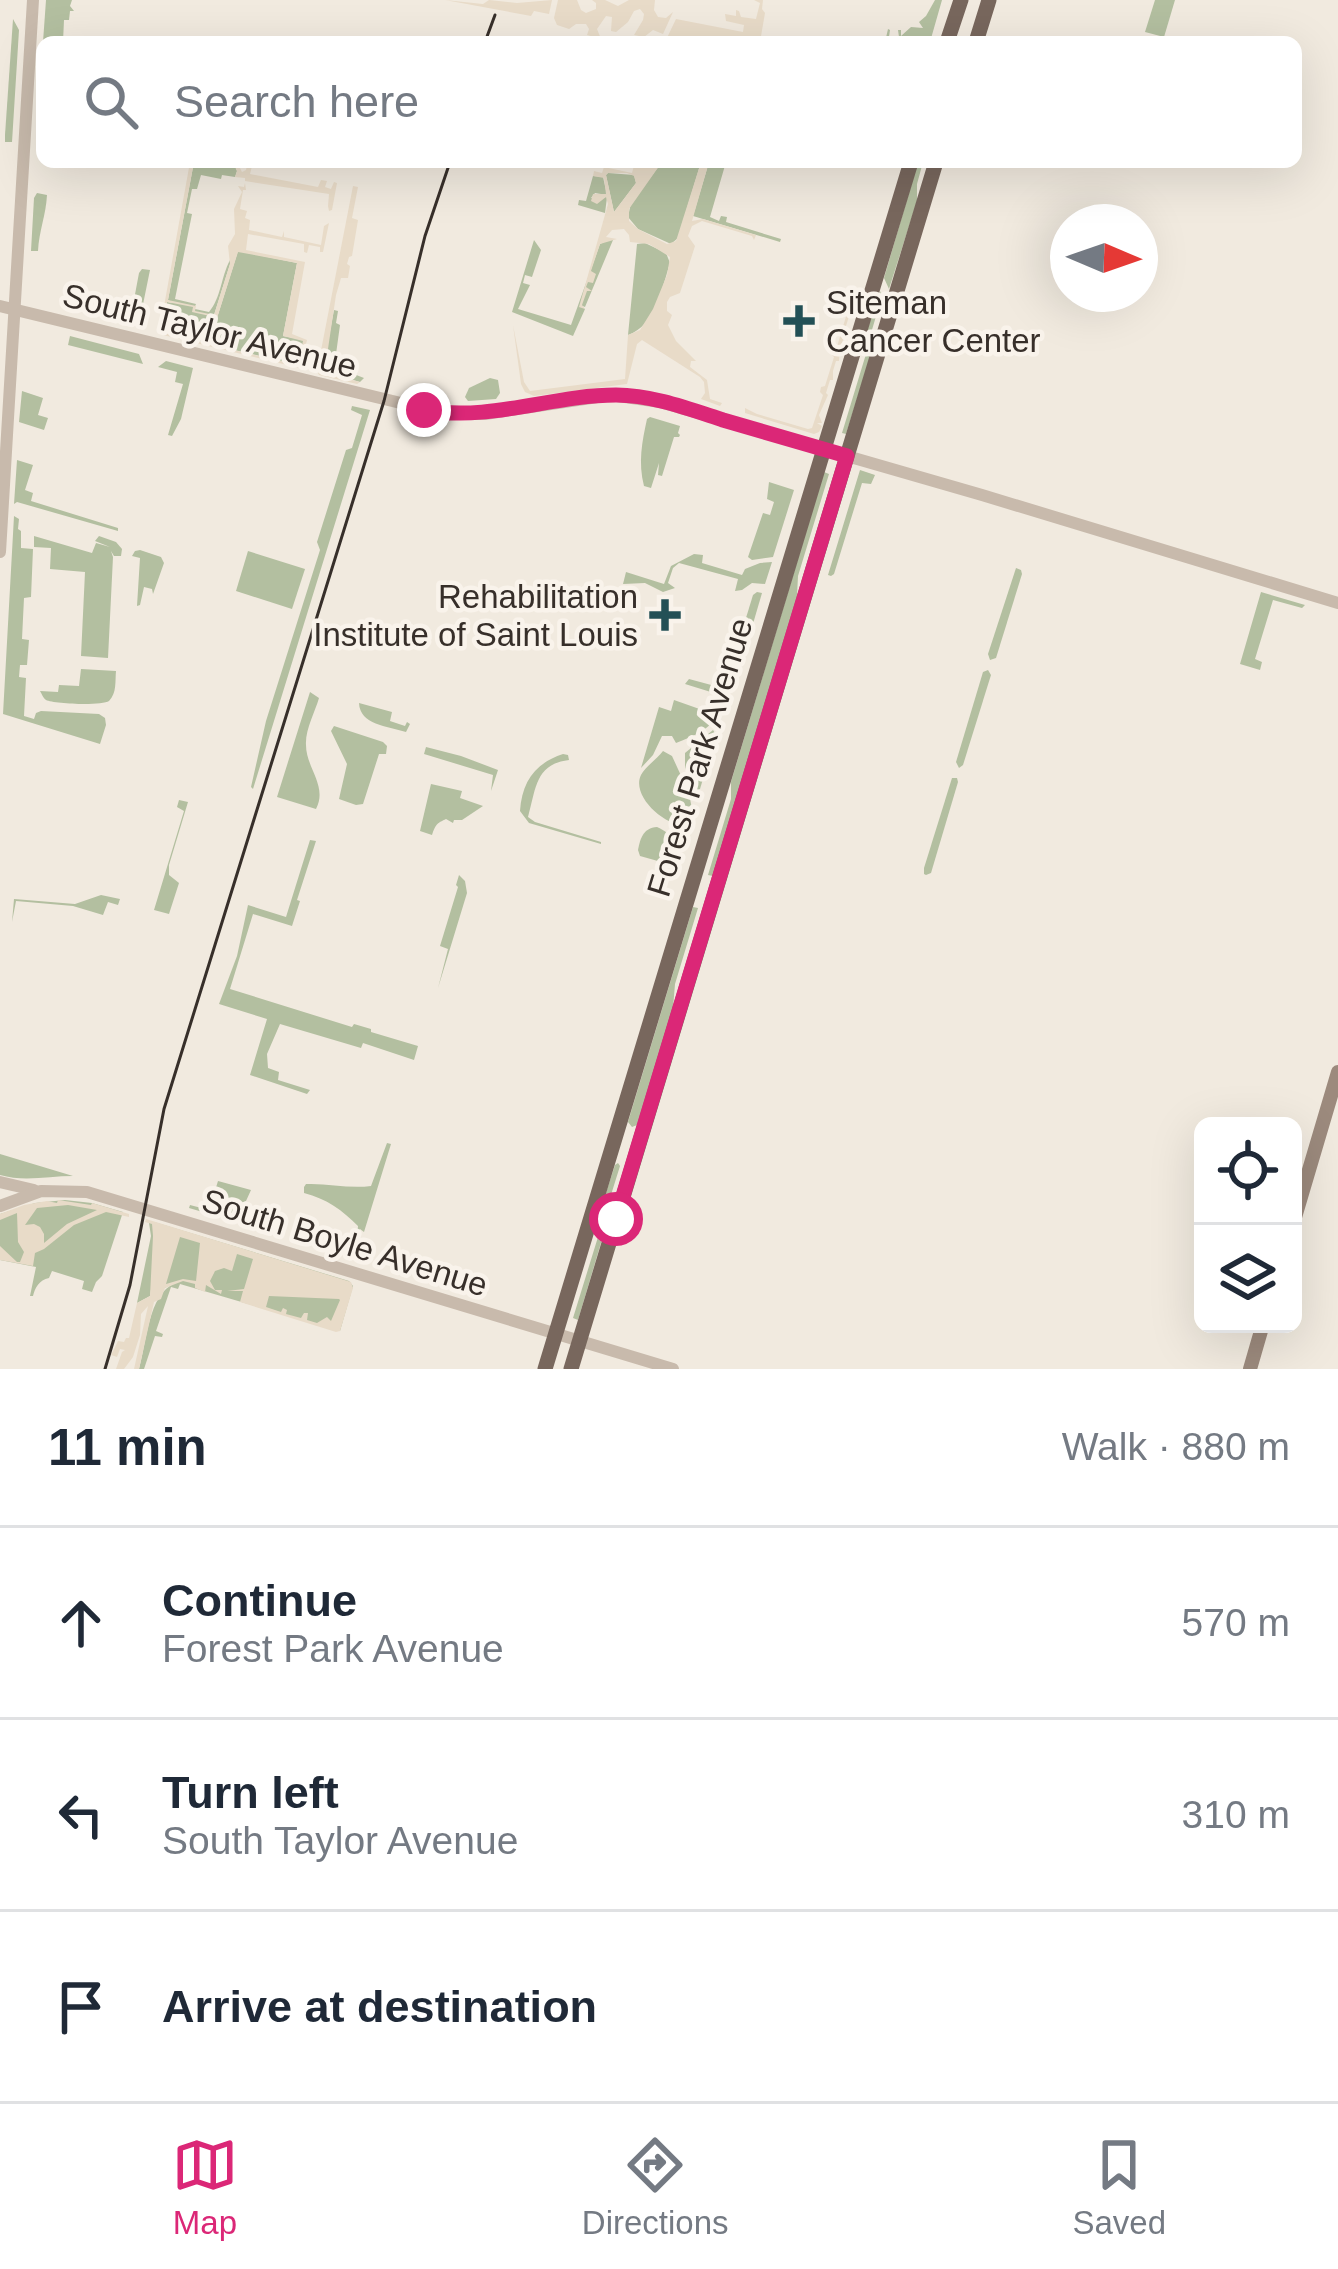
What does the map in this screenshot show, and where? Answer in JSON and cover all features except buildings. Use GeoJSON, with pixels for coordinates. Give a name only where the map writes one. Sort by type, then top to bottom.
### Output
{"type":"FeatureCollection","features":[{"type":"Feature","properties":{"kind":"main road"},"geometry":{"type":"LineString","coordinates":[[949,36],[961,0]]}},
{"type":"Feature","properties":{"kind":"main road"},"geometry":{"type":"LineString","coordinates":[[978,36],[989,0]]}},
{"type":"Feature","properties":{"kind":"main road","name":"Forest Park Avenue"},"geometry":{"type":"LineString","coordinates":[[545,1369],[908,168]]}},
{"type":"Feature","properties":{"kind":"main road","name":"Forest Park Avenue"},"geometry":{"type":"LineString","coordinates":[[571,1369],[934,168]]}},
{"type":"Feature","properties":{"kind":"main road"},"geometry":{"type":"LineString","coordinates":[[1302,1194],[1338,1072]]}},
{"type":"Feature","properties":{"kind":"main road"},"geometry":{"type":"LineString","coordinates":[[1250,1369],[1260,1333]]}},
{"type":"Feature","properties":{"kind":"street"},"geometry":{"type":"LineString","coordinates":[[0,552],[7,308],[33,0]]}},
{"type":"Feature","properties":{"kind":"street","name":"South Taylor Avenue"},"geometry":{"type":"LineString","coordinates":[[7,308],[442,413],[485,414],[622,395],[676,406],[1338,603]]}},
{"type":"Feature","properties":{"kind":"street"},"geometry":{"type":"LineString","coordinates":[[0,1182],[41,1191]]}},
{"type":"Feature","properties":{"kind":"street","name":"South Boyle Avenue"},"geometry":{"type":"LineString","coordinates":[[0,1206],[41,1191],[98,1195],[673,1369]]}},
{"type":"Feature","properties":{"kind":"green space"},"geometry":{"type":"Polygon","coordinates":[[[46,0],[72,0],[74,11],[64,20],[63,36],[43,36],[46,0]]]}},
{"type":"Feature","properties":{"kind":"green space"},"geometry":{"type":"Polygon","coordinates":[[[935,0],[942,0],[932,36],[901,36],[911,27],[923,28],[919,22],[935,0]]]}},
{"type":"Feature","properties":{"kind":"green space"},"geometry":{"type":"Polygon","coordinates":[[[1155,0],[1175,0],[1164,36],[1145,32],[1155,0]]]}},
{"type":"Feature","properties":{"kind":"green space"},"geometry":{"type":"Polygon","coordinates":[[[13,19],[19,30],[12,142],[5,142],[5,135],[13,19]]]}},
{"type":"Feature","properties":{"kind":"green space"},"geometry":{"type":"Polygon","coordinates":[[[193,168],[236,168],[235,177],[201,175],[197,189],[192,189],[187,213],[192,214],[175,299],[196,304],[195,312],[209,312],[230,260],[214,315],[209,314],[211,320],[200,342],[161,330],[167,302],[173,303],[168,300],[193,168]]]}},
{"type":"Feature","properties":{"kind":"green space"},"geometry":{"type":"Polygon","coordinates":[[[657,168],[699,168],[678,238],[671,244],[638,229],[628,217],[631,203],[657,168]]]}},
{"type":"Feature","properties":{"kind":"green space"},"geometry":{"type":"Polygon","coordinates":[[[707,168],[724,168],[710,217],[719,221],[727,217],[726,222],[781,239],[780,242],[693,216],[707,168]]]}},
{"type":"Feature","properties":{"kind":"green space"},"geometry":{"type":"Polygon","coordinates":[[[916,168],[921,168],[917,201],[889,289],[884,278],[916,168]]]}},
{"type":"Feature","properties":{"kind":"green space"},"geometry":{"type":"Polygon","coordinates":[[[606,175],[634,175],[636,183],[614,212],[606,175]]]}},
{"type":"Feature","properties":{"kind":"green space"},"geometry":{"type":"Polygon","coordinates":[[[593,176],[603,177],[607,195],[595,193],[591,198],[607,197],[605,213],[578,205],[579,200],[586,201],[593,176]]]}},
{"type":"Feature","properties":{"kind":"green space"},"geometry":{"type":"Polygon","coordinates":[[[37,193],[47,195],[38,251],[31,251],[34,198],[37,193]]]}},
{"type":"Feature","properties":{"kind":"green space"},"geometry":{"type":"Polygon","coordinates":[[[610,239],[585,307],[580,305],[585,309],[573,336],[512,312],[534,240],[541,250],[532,277],[525,275],[523,283],[530,285],[518,309],[571,325],[600,244],[610,239]]]}},
{"type":"Feature","properties":{"kind":"green space"},"geometry":{"type":"Polygon","coordinates":[[[637,244],[666,253],[670,263],[651,315],[628,335],[637,244]]]}},
{"type":"Feature","properties":{"kind":"green space"},"geometry":{"type":"Polygon","coordinates":[[[238,251],[297,263],[283,336],[304,340],[299,365],[204,343],[238,251]]]}},
{"type":"Feature","properties":{"kind":"green space"},"geometry":{"type":"Polygon","coordinates":[[[142,269],[150,270],[139,324],[119,322],[130,321],[142,269]]]}},
{"type":"Feature","properties":{"kind":"green space"},"geometry":{"type":"Polygon","coordinates":[[[880,291],[869,340],[871,354],[846,434],[842,433],[866,354],[864,340],[880,291]]]}},
{"type":"Feature","properties":{"kind":"green space"},"geometry":{"type":"Polygon","coordinates":[[[334,310],[340,325],[336,354],[344,360],[346,371],[364,378],[360,382],[326,372],[334,310]]]}},
{"type":"Feature","properties":{"kind":"green space"},"geometry":{"type":"Polygon","coordinates":[[[70,336],[139,354],[143,364],[68,345],[70,336]]]}},
{"type":"Feature","properties":{"kind":"green space"},"geometry":{"type":"Polygon","coordinates":[[[166,361],[193,368],[172,436],[168,435],[183,384],[175,382],[177,372],[158,367],[166,361]]]}},
{"type":"Feature","properties":{"kind":"green space"},"geometry":{"type":"Polygon","coordinates":[[[490,378],[498,380],[496,399],[468,401],[469,388],[490,378]]]}},
{"type":"Feature","properties":{"kind":"green space"},"geometry":{"type":"Polygon","coordinates":[[[22,391],[43,398],[38,415],[48,418],[44,430],[19,422],[22,391]]]}},
{"type":"Feature","properties":{"kind":"green space"},"geometry":{"type":"Polygon","coordinates":[[[352,406],[370,410],[253,789],[266,721],[320,550],[317,542],[362,415],[351,410],[352,406]]]}},
{"type":"Feature","properties":{"kind":"green space"},"geometry":{"type":"Polygon","coordinates":[[[650,417],[680,426],[662,476],[658,475],[659,463],[651,488],[644,486],[641,460],[650,417]]]}},
{"type":"Feature","properties":{"kind":"green space"},"geometry":{"type":"Polygon","coordinates":[[[17,460],[33,465],[25,490],[33,493],[31,501],[118,531],[14,504],[17,460]]]}},
{"type":"Feature","properties":{"kind":"green space"},"geometry":{"type":"Polygon","coordinates":[[[860,470],[875,475],[871,484],[862,483],[831,576],[828,575],[860,470]]]}},
{"type":"Feature","properties":{"kind":"green space"},"geometry":{"type":"Polygon","coordinates":[[[824,472],[829,474],[798,576],[797,596],[713,876],[708,875],[731,799],[731,782],[824,472]]]}},
{"type":"Feature","properties":{"kind":"green space"},"geometry":{"type":"Polygon","coordinates":[[[769,482],[794,490],[773,557],[752,560],[748,557],[763,513],[770,515],[774,502],[767,499],[769,482]]]}},
{"type":"Feature","properties":{"kind":"green space"},"geometry":{"type":"Polygon","coordinates":[[[14,516],[19,519],[21,548],[33,549],[31,597],[24,598],[22,639],[29,640],[27,665],[20,665],[19,677],[26,678],[24,716],[34,719],[41,711],[99,714],[106,725],[100,744],[3,714],[14,516]]]}},
{"type":"Feature","properties":{"kind":"green space"},"geometry":{"type":"Polygon","coordinates":[[[34,536],[92,553],[96,543],[110,547],[95,541],[99,536],[122,549],[121,556],[111,551],[108,658],[81,656],[85,572],[50,569],[51,548],[34,547],[34,536]]]}},
{"type":"Feature","properties":{"kind":"green space"},"geometry":{"type":"Polygon","coordinates":[[[140,550],[161,557],[164,563],[153,594],[144,587],[137,606],[140,558],[132,556],[140,550]]]}},
{"type":"Feature","properties":{"kind":"green space"},"geometry":{"type":"Polygon","coordinates":[[[248,551],[305,569],[292,609],[236,591],[248,551]]]}},
{"type":"Feature","properties":{"kind":"green space"},"geometry":{"type":"Polygon","coordinates":[[[694,554],[703,555],[702,563],[742,575],[745,569],[772,562],[765,584],[752,583],[742,590],[735,591],[738,579],[679,563],[668,583],[675,588],[663,592],[645,583],[623,584],[626,572],[664,584],[671,566],[694,554]]]}},
{"type":"Feature","properties":{"kind":"green space"},"geometry":{"type":"Polygon","coordinates":[[[1016,568],[1022,574],[996,658],[990,660],[988,654],[1016,568]]]}},
{"type":"Feature","properties":{"kind":"green space"},"geometry":{"type":"Polygon","coordinates":[[[757,592],[762,593],[738,675],[731,667],[757,592]]]}},
{"type":"Feature","properties":{"kind":"green space"},"geometry":{"type":"Polygon","coordinates":[[[1261,592],[1305,605],[1273,600],[1255,659],[1262,662],[1260,670],[1240,664],[1261,592]]]}},
{"type":"Feature","properties":{"kind":"green space"},"geometry":{"type":"Polygon","coordinates":[[[81,669],[116,671],[109,701],[78,704],[44,698],[40,691],[79,686],[81,669]]]}},
{"type":"Feature","properties":{"kind":"green space"},"geometry":{"type":"Polygon","coordinates":[[[988,670],[991,675],[959,768],[956,762],[983,672],[988,670]]]}},
{"type":"Feature","properties":{"kind":"green space"},"geometry":{"type":"Polygon","coordinates":[[[689,679],[721,691],[721,713],[706,728],[676,743],[672,736],[662,736],[641,768],[659,707],[671,711],[674,700],[708,712],[714,693],[685,684],[689,679]]]}},
{"type":"Feature","properties":{"kind":"green space"},"geometry":{"type":"Polygon","coordinates":[[[310,692],[319,698],[306,739],[320,793],[316,809],[277,797],[310,692]]]}},
{"type":"Feature","properties":{"kind":"green space"},"geometry":{"type":"Polygon","coordinates":[[[359,703],[392,712],[390,721],[410,724],[406,732],[369,720],[359,703]]]}},
{"type":"Feature","properties":{"kind":"green space"},"geometry":{"type":"Polygon","coordinates":[[[334,726],[387,746],[386,754],[379,754],[363,804],[339,799],[347,764],[331,731],[334,726]]]}},
{"type":"Feature","properties":{"kind":"green space"},"geometry":{"type":"Polygon","coordinates":[[[713,730],[716,735],[696,790],[685,768],[685,753],[713,730]]]}},
{"type":"Feature","properties":{"kind":"green space"},"geometry":{"type":"Polygon","coordinates":[[[426,747],[498,770],[491,791],[493,775],[424,754],[426,747]]]}},
{"type":"Feature","properties":{"kind":"green space"},"geometry":{"type":"Polygon","coordinates":[[[663,751],[672,756],[689,793],[693,815],[684,825],[659,814],[641,791],[641,775],[663,751]]]}},
{"type":"Feature","properties":{"kind":"green space"},"geometry":{"type":"Polygon","coordinates":[[[563,754],[569,760],[543,772],[528,817],[601,844],[529,823],[520,811],[532,775],[563,754]]]}},
{"type":"Feature","properties":{"kind":"green space"},"geometry":{"type":"Polygon","coordinates":[[[952,778],[958,782],[931,873],[926,875],[924,868],[952,778]]]}},
{"type":"Feature","properties":{"kind":"green space"},"geometry":{"type":"Polygon","coordinates":[[[431,784],[462,791],[460,798],[483,806],[462,820],[446,819],[432,835],[420,831],[431,784]]]}},
{"type":"Feature","properties":{"kind":"green space"},"geometry":{"type":"Polygon","coordinates":[[[179,800],[188,802],[169,865],[169,875],[179,883],[169,914],[154,910],[184,811],[177,807],[179,800]]]}},
{"type":"Feature","properties":{"kind":"green space"},"geometry":{"type":"Polygon","coordinates":[[[657,827],[674,842],[677,864],[640,856],[643,835],[657,827]]]}},
{"type":"Feature","properties":{"kind":"green space"},"geometry":{"type":"Polygon","coordinates":[[[310,840],[316,841],[292,926],[253,914],[230,989],[418,1046],[414,1060],[280,1024],[267,1054],[268,1068],[279,1072],[278,1080],[310,1090],[307,1094],[250,1075],[267,1019],[219,1004],[237,956],[248,905],[286,917],[310,840]]]}},
{"type":"Feature","properties":{"kind":"green space"},"geometry":{"type":"Polygon","coordinates":[[[459,875],[467,893],[438,988],[448,949],[440,946],[459,875]]]}},
{"type":"Feature","properties":{"kind":"green space"},"geometry":{"type":"Polygon","coordinates":[[[101,895],[120,899],[118,905],[108,902],[103,915],[73,906],[16,901],[12,922],[14,899],[75,904],[101,895]]]}},
{"type":"Feature","properties":{"kind":"green space"},"geometry":{"type":"Polygon","coordinates":[[[693,907],[698,908],[675,984],[673,1008],[637,1125],[632,1127],[628,1122],[693,907]]]}},
{"type":"Feature","properties":{"kind":"green space"},"geometry":{"type":"Polygon","coordinates":[[[387,1143],[391,1144],[364,1232],[360,1229],[357,1236],[358,1226],[352,1220],[304,1193],[304,1187],[371,1186],[387,1143]]]}},
{"type":"Feature","properties":{"kind":"green space"},"geometry":{"type":"Polygon","coordinates":[[[0,1154],[73,1176],[0,1175],[0,1154]]]}},
{"type":"Feature","properties":{"kind":"green space"},"geometry":{"type":"Polygon","coordinates":[[[618,1163],[578,1320],[573,1318],[598,1237],[600,1211],[618,1163]]]}},
{"type":"Feature","properties":{"kind":"green space"},"geometry":{"type":"Polygon","coordinates":[[[218,1181],[251,1190],[246,1201],[235,1206],[230,1220],[189,1208],[209,1210],[218,1181]]]}},
{"type":"Feature","properties":{"kind":"green space"},"geometry":{"type":"Polygon","coordinates":[[[65,1200],[123,1212],[102,1276],[92,1292],[82,1289],[84,1281],[52,1271],[30,1296],[36,1267],[0,1260],[0,1214],[65,1200]]]}},
{"type":"Feature","properties":{"kind":"green space"},"geometry":{"type":"Polygon","coordinates":[[[149,1223],[349,1281],[353,1286],[340,1331],[180,1284],[178,1289],[171,1287],[156,1331],[162,1337],[155,1336],[144,1369],[139,1369],[154,1308],[166,1289],[175,1283],[156,1292],[153,1276],[150,1296],[137,1303],[151,1236],[149,1223]]]}},
{"type":"Feature","properties":{"kind":"shaded area"},"geometry":{"type":"Polygon","coordinates":[[[445,0],[483,4],[489,0],[552,0],[549,14],[534,11],[531,16],[445,0]]]}},
{"type":"Feature","properties":{"kind":"shaded area"},"geometry":{"type":"Polygon","coordinates":[[[558,0],[577,0],[586,13],[596,9],[592,0],[618,6],[629,0],[655,0],[658,17],[673,12],[663,34],[653,30],[645,36],[634,35],[643,20],[640,9],[616,32],[611,31],[612,17],[606,16],[597,29],[600,36],[587,35],[586,24],[569,29],[557,25],[558,0]]]}},
{"type":"Feature","properties":{"kind":"shaded area"},"geometry":{"type":"Polygon","coordinates":[[[754,0],[763,0],[761,36],[668,36],[676,19],[743,32],[744,25],[726,21],[725,14],[736,16],[736,10],[741,17],[756,19],[760,3],[754,0]]]}},
{"type":"Feature","properties":{"kind":"shaded area"},"geometry":{"type":"Polygon","coordinates":[[[189,168],[193,168],[168,300],[196,306],[195,311],[214,315],[230,264],[234,209],[242,192],[238,186],[245,183],[240,209],[247,211],[249,230],[282,237],[284,231],[284,237],[321,245],[324,226],[329,223],[323,252],[309,245],[307,253],[304,244],[248,234],[246,250],[305,262],[292,334],[307,340],[300,368],[159,334],[189,168]],[[238,252],[204,343],[298,365],[303,341],[283,336],[297,263],[238,252]],[[167,302],[162,332],[201,342],[210,316],[192,312],[193,307],[167,302]]]}},
{"type":"Feature","properties":{"kind":"shaded area"},"geometry":{"type":"Polygon","coordinates":[[[252,168],[250,174],[318,187],[321,180],[327,181],[325,187],[331,189],[337,183],[332,210],[329,194],[245,181],[235,177],[237,171],[252,168]]]}},
{"type":"Feature","properties":{"kind":"shaded area"},"geometry":{"type":"Polygon","coordinates":[[[609,168],[632,173],[633,168],[658,168],[629,209],[629,221],[667,244],[676,241],[699,168],[707,168],[692,221],[703,219],[756,235],[754,240],[702,221],[692,226],[688,236],[695,246],[680,293],[667,302],[672,315],[668,325],[676,341],[696,361],[690,367],[707,380],[710,399],[722,403],[720,406],[701,399],[705,393],[700,377],[642,340],[627,384],[534,396],[521,384],[513,325],[530,391],[625,379],[628,335],[640,330],[653,309],[670,257],[649,244],[630,242],[624,229],[612,230],[606,237],[617,239],[600,244],[591,271],[596,274],[586,287],[592,291],[587,291],[585,309],[579,307],[608,204],[606,197],[597,204],[591,201],[593,194],[606,194],[604,178],[593,176],[594,171],[609,168]],[[606,175],[614,212],[636,183],[634,176],[606,175]]]}},
{"type":"Feature","properties":{"kind":"shaded area"},"geometry":{"type":"Polygon","coordinates":[[[353,186],[358,187],[352,218],[358,220],[348,278],[341,278],[336,295],[325,369],[360,382],[357,384],[317,371],[353,186]]]}},
{"type":"Feature","properties":{"kind":"shaded area"},"geometry":{"type":"Polygon","coordinates":[[[852,288],[860,291],[819,415],[819,432],[745,413],[745,408],[812,428],[852,288]]]}},
{"type":"Feature","properties":{"kind":"shaded area"},"geometry":{"type":"Polygon","coordinates":[[[92,1203],[129,1217],[106,1212],[74,1225],[35,1253],[33,1266],[0,1260],[0,1246],[17,1262],[24,1252],[18,1242],[17,1213],[0,1220],[0,1214],[24,1205],[92,1203]],[[68,1205],[37,1208],[25,1225],[40,1227],[44,1243],[67,1224],[97,1210],[68,1205]]]}},
{"type":"Feature","properties":{"kind":"shaded area"},"geometry":{"type":"Polygon","coordinates":[[[146,1219],[351,1282],[340,1331],[240,1302],[243,1291],[227,1291],[244,1289],[253,1259],[237,1254],[232,1271],[215,1271],[210,1281],[221,1294],[206,1285],[205,1292],[183,1281],[165,1288],[161,1299],[154,1302],[139,1369],[134,1369],[148,1306],[141,1314],[133,1357],[124,1369],[116,1369],[125,1350],[120,1349],[117,1357],[111,1355],[118,1341],[129,1338],[137,1303],[150,1296],[153,1236],[152,1224],[146,1219]],[[180,1237],[166,1284],[196,1281],[200,1243],[180,1237]],[[269,1296],[266,1307],[281,1312],[283,1308],[286,1314],[301,1318],[308,1313],[307,1320],[317,1323],[327,1317],[331,1321],[340,1300],[339,1299],[269,1296]]]}},
{"type":"Feature","properties":{"kind":"tram line"},"geometry":{"type":"LineString","coordinates":[[487,36],[495,15]]}},
{"type":"Feature","properties":{"kind":"tram line"},"geometry":{"type":"LineString","coordinates":[[105,1369],[130,1285],[164,1109],[384,401],[425,236],[448,168]]}},
{"type":"Feature","properties":{"kind":"place","name":"Siteman Cancer Center"},"geometry":{"type":"Point","coordinates":[799,321]}},
{"type":"Feature","properties":{"kind":"place","name":"Rehabilitation Institute of Saint Louis"},"geometry":{"type":"Point","coordinates":[665,615]}},
{"type":"Feature","properties":{"kind":"route"},"geometry":{"type":"LineString","coordinates":[[424,410],[485,414],[622,395],[693,410],[847,456],[616,1219]]}}]}
